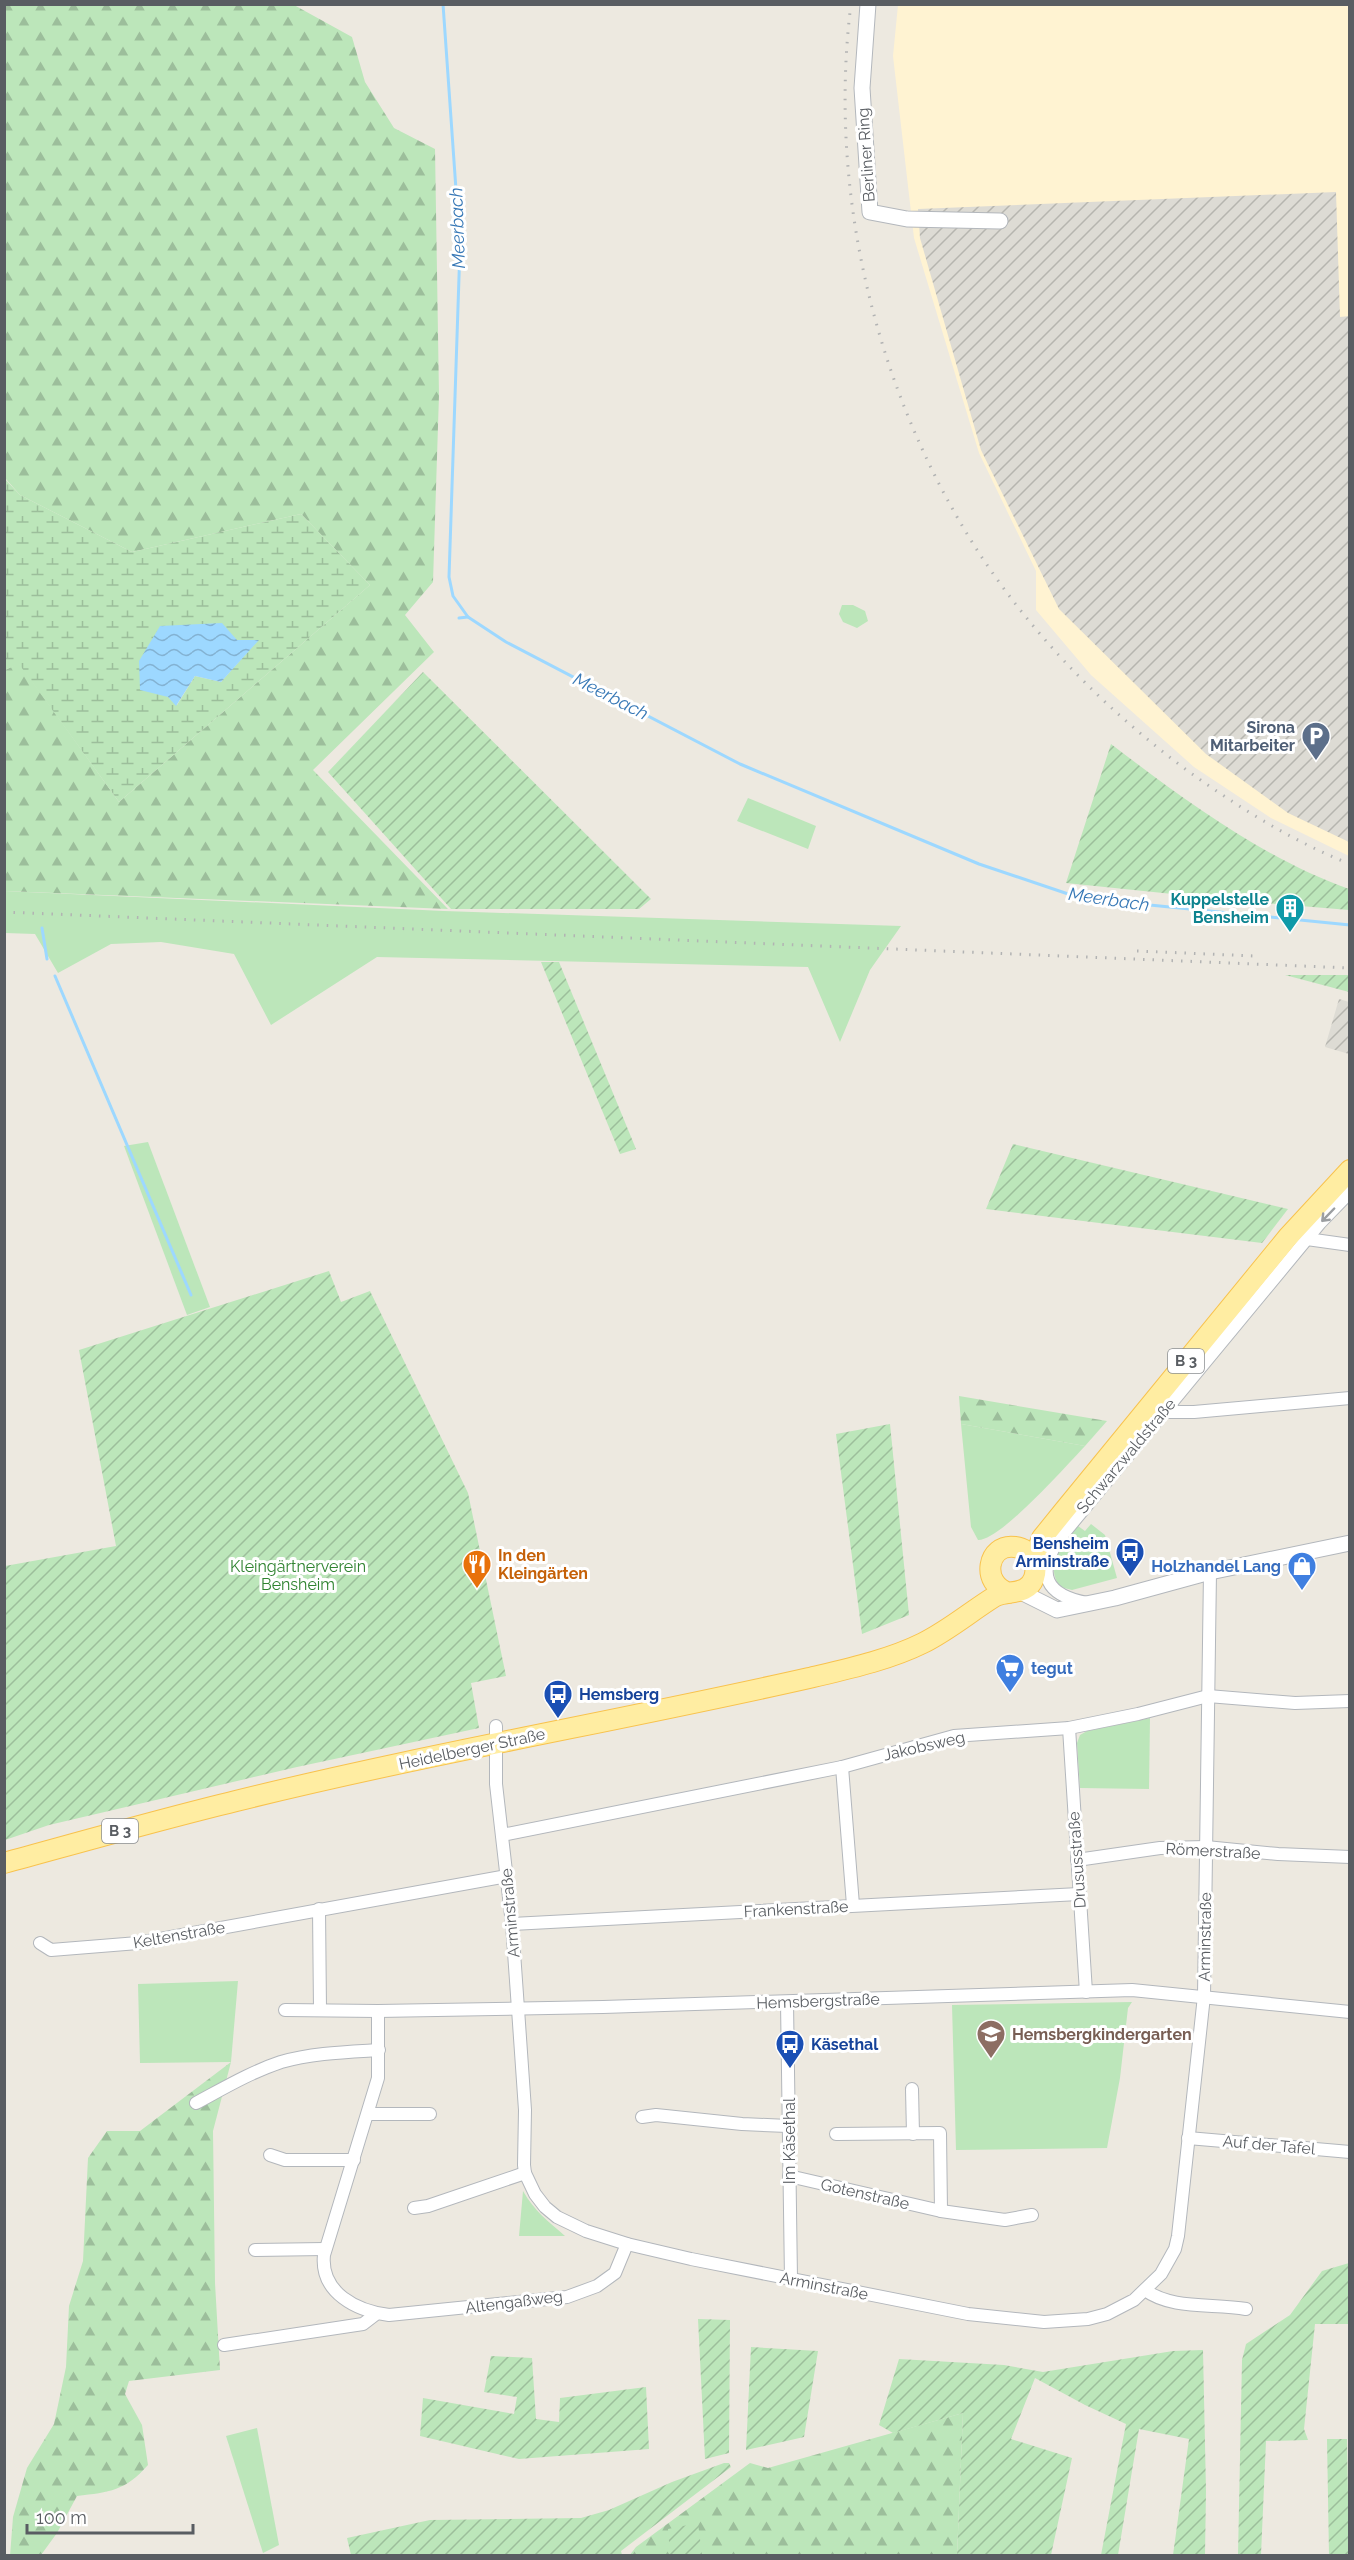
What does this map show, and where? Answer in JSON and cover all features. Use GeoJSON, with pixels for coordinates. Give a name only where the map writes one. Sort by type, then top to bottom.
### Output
{"type":"FeatureCollection","features":[{"type":"Feature","properties":{"kind":"main road","name":"Schwarzwaldstraße"},"geometry":{"type":"LineString","coordinates":[[1031,1561],[1041,1538],[1288,1236],[1350,1170]]}},
{"type":"Feature","properties":{"kind":"main road"},"geometry":{"type":"LineString","coordinates":[[1014,1592],[997,1587],[992,1579],[990,1566],[996,1553],[1009,1547],[1031,1561]]}},
{"type":"Feature","properties":{"kind":"main road","name":"Heidelberger Straße"},"geometry":{"type":"LineString","coordinates":[[4,1863],[237,1800],[496,1735],[809,1678],[908,1650],[952,1627],[996,1595],[1014,1592],[1029,1586],[1031,1561]]}},
{"type":"Feature","properties":{"kind":"main road","name":"Heidelberger Straße"},"geometry":{"type":"LineString","coordinates":[[882,1657],[947,1618],[980,1593],[992,1579]]}},
{"type":"Feature","properties":{"kind":"street","name":"Berliner Ring"},"geometry":{"type":"LineString","coordinates":[[868,4],[862,88],[870,212],[907,219],[1000,221]]}},
{"type":"Feature","properties":{"kind":"street","name":"Schwarzwaldstraße"},"geometry":{"type":"LineString","coordinates":[[1090,1603],[1067,1598],[1056,1591],[1048,1579],[1047,1560],[1070,1523],[1307,1239],[1350,1192]]}},
{"type":"Feature","properties":{"kind":"street"},"geometry":{"type":"LineString","coordinates":[[1307,1239],[1350,1245]]}},
{"type":"Feature","properties":{"kind":"street"},"geometry":{"type":"LineString","coordinates":[[1164,1412],[1194,1412],[1350,1398]]}},
{"type":"Feature","properties":{"kind":"street"},"geometry":{"type":"LineString","coordinates":[[1014,1592],[1057,1610],[1210,1572],[1350,1544]]}},
{"type":"Feature","properties":{"kind":"street"},"geometry":{"type":"LineString","coordinates":[[1031,1561],[1037,1584],[1044,1594],[1069,1608]]}},
{"type":"Feature","properties":{"kind":"street","name":"Arminstraße"},"geometry":{"type":"LineString","coordinates":[[496,1735],[496,1784],[512,1924],[525,2110],[525,2173],[545,2207],[557,2217],[586,2231],[627,2244],[790,2279],[968,2314],[1044,2322],[1088,2319],[1107,2314],[1134,2300],[1161,2274],[1175,2249],[1204,1996],[1210,1572]]}},
{"type":"Feature","properties":{"kind":"street","name":"Jakobsweg"},"geometry":{"type":"LineString","coordinates":[[502,1835],[842,1767],[954,1736],[1069,1728],[1138,1714],[1208,1696],[1294,1703],[1350,1701]]}},
{"type":"Feature","properties":{"kind":"street","name":"Drususstraße"},"geometry":{"type":"LineString","coordinates":[[1069,1728],[1086,1992]]}},
{"type":"Feature","properties":{"kind":"street"},"geometry":{"type":"LineString","coordinates":[[842,1767],[853,1905]]}},
{"type":"Feature","properties":{"kind":"street","name":"Römerstraße"},"geometry":{"type":"LineString","coordinates":[[1077,1860],[1160,1848],[1206,1848],[1350,1857]]}},
{"type":"Feature","properties":{"kind":"street","name":"Keltenstraße"},"geometry":{"type":"LineString","coordinates":[[40,1943],[51,1950],[118,1946],[507,1876]]}},
{"type":"Feature","properties":{"kind":"street","name":"Frankenstraße"},"geometry":{"type":"LineString","coordinates":[[512,1924],[1079,1894]]}},
{"type":"Feature","properties":{"kind":"street"},"geometry":{"type":"LineString","coordinates":[[320,1909],[320,2010]]}},
{"type":"Feature","properties":{"kind":"street","name":"Hemsbergstraße"},"geometry":{"type":"LineString","coordinates":[[285,2010],[518,2009],[1132,1990],[1350,2012]]}},
{"type":"Feature","properties":{"kind":"street","name":"Im Käsethal"},"geometry":{"type":"LineString","coordinates":[[787,2002],[790,2279]]}},
{"type":"Feature","properties":{"kind":"street","name":"Altengaßweg"},"geometry":{"type":"LineString","coordinates":[[378,2011],[378,2078],[326,2249],[324,2271],[335,2293],[346,2301],[376,2314],[402,2315],[567,2297],[597,2286],[615,2273],[627,2244]]}},
{"type":"Feature","properties":{"kind":"street"},"geometry":{"type":"LineString","coordinates":[[196,2103],[254,2072],[282,2062],[339,2052],[379,2050]]}},
{"type":"Feature","properties":{"kind":"street"},"geometry":{"type":"LineString","coordinates":[[912,2089],[913,2134]]}},
{"type":"Feature","properties":{"kind":"street"},"geometry":{"type":"LineString","coordinates":[[368,2114],[430,2114]]}},
{"type":"Feature","properties":{"kind":"street"},"geometry":{"type":"LineString","coordinates":[[642,2117],[656,2115],[742,2124],[788,2126]]}},
{"type":"Feature","properties":{"kind":"street"},"geometry":{"type":"LineString","coordinates":[[836,2134],[940,2133],[941,2211]]}},
{"type":"Feature","properties":{"kind":"street","name":"Auf der Tafel"},"geometry":{"type":"LineString","coordinates":[[1188,2138],[1350,2152]]}},
{"type":"Feature","properties":{"kind":"street"},"geometry":{"type":"LineString","coordinates":[[270,2155],[285,2160],[354,2160]]}},
{"type":"Feature","properties":{"kind":"street"},"geometry":{"type":"LineString","coordinates":[[414,2208],[428,2206],[525,2173]]}},
{"type":"Feature","properties":{"kind":"street","name":"Gotenstraße"},"geometry":{"type":"LineString","coordinates":[[789,2176],[941,2211],[1005,2220],[1032,2215]]}},
{"type":"Feature","properties":{"kind":"street"},"geometry":{"type":"LineString","coordinates":[[255,2250],[326,2249]]}},
{"type":"Feature","properties":{"kind":"street"},"geometry":{"type":"LineString","coordinates":[[1145,2290],[1158,2298],[1176,2302],[1246,2309]]}},
{"type":"Feature","properties":{"kind":"street","name":"Altengaßweg"},"geometry":{"type":"LineString","coordinates":[[224,2345],[363,2324],[376,2314]]}},
{"type":"Feature","properties":{"kind":"shaded area"},"geometry":{"type":"Polygon","coordinates":[[[898,5],[1349,5],[1349,856],[1271,818],[1194,767],[1091,675],[1036,610],[1036,571],[979,453],[914,238],[893,56],[898,5]]]}},
{"type":"Feature","properties":{"kind":"shaded area"},"geometry":{"type":"Polygon","coordinates":[[[1336,192],[1340,317],[1350,316],[1349,842],[1288,813],[1206,754],[1059,609],[981,450],[920,238],[918,209],[1336,192]]]}},
{"type":"Feature","properties":{"kind":"shaded area"},"geometry":{"type":"Polygon","coordinates":[[[1339,999],[1349,1002],[1349,1054],[1325,1047],[1339,999]]]}},
{"type":"Feature","properties":{"kind":"green space"},"geometry":{"type":"Polygon","coordinates":[[[5,5],[294,5],[352,37],[365,82],[394,128],[435,149],[439,395],[433,582],[405,615],[434,652],[313,770],[448,909],[5,891],[5,670],[19,663],[119,802],[370,585],[301,514],[132,552],[20,495],[5,478],[5,5]]]}},
{"type":"Feature","properties":{"kind":"green space"},"geometry":{"type":"Polygon","coordinates":[[[4,478],[20,495],[132,552],[301,514],[370,585],[119,802],[19,664],[5,670],[4,478]],[[237,640],[168,697],[177,705],[195,676],[221,682],[258,640],[237,640]]]}},
{"type":"Feature","properties":{"kind":"green space"},"geometry":{"type":"Polygon","coordinates":[[[842,605],[853,605],[865,611],[868,621],[857,628],[843,622],[839,614],[842,605]]]}},
{"type":"Feature","properties":{"kind":"green space"},"geometry":{"type":"Polygon","coordinates":[[[423,672],[651,899],[639,909],[451,909],[328,772],[423,672]]]}},
{"type":"Feature","properties":{"kind":"green space"},"geometry":{"type":"Polygon","coordinates":[[[1111,744],[1225,826],[1286,861],[1349,889],[1349,910],[1066,883],[1111,744]]]}},
{"type":"Feature","properties":{"kind":"green space"},"geometry":{"type":"Polygon","coordinates":[[[748,798],[816,826],[808,849],[737,821],[748,798]]]}},
{"type":"Feature","properties":{"kind":"green space"},"geometry":{"type":"Polygon","coordinates":[[[5,891],[444,911],[901,926],[870,970],[840,1042],[808,967],[377,957],[271,1025],[234,954],[161,942],[111,944],[58,973],[35,934],[5,933],[5,891]]]}},
{"type":"Feature","properties":{"kind":"green space"},"geometry":{"type":"Polygon","coordinates":[[[541,962],[559,962],[636,1149],[620,1154],[541,962]]]}},
{"type":"Feature","properties":{"kind":"green space"},"geometry":{"type":"Polygon","coordinates":[[[1285,975],[1349,975],[1349,992],[1285,975]]]}},
{"type":"Feature","properties":{"kind":"green space"},"geometry":{"type":"Polygon","coordinates":[[[148,1142],[210,1307],[187,1315],[124,1146],[148,1142]]]}},
{"type":"Feature","properties":{"kind":"green space"},"geometry":{"type":"Polygon","coordinates":[[[1013,1144],[1288,1209],[1262,1243],[986,1209],[1013,1144]]]}},
{"type":"Feature","properties":{"kind":"green space","name":"Kleingärtnerverein Bensheim"},"geometry":{"type":"Polygon","coordinates":[[[329,1271],[341,1302],[370,1291],[468,1493],[506,1676],[471,1683],[479,1728],[297,1767],[49,1825],[5,1840],[5,1566],[116,1546],[79,1350],[329,1271]]]}},
{"type":"Feature","properties":{"kind":"green space"},"geometry":{"type":"Polygon","coordinates":[[[959,1396],[1107,1421],[1085,1446],[961,1424],[959,1396]]]}},
{"type":"Feature","properties":{"kind":"green space"},"geometry":{"type":"Polygon","coordinates":[[[890,1424],[909,1615],[862,1634],[836,1434],[890,1424]]]}},
{"type":"Feature","properties":{"kind":"green space"},"geometry":{"type":"Polygon","coordinates":[[[961,1424],[1085,1446],[1017,1516],[988,1537],[978,1540],[971,1527],[961,1424]]]}},
{"type":"Feature","properties":{"kind":"green space"},"geometry":{"type":"Polygon","coordinates":[[[1091,1524],[1105,1535],[1117,1578],[1072,1590],[1060,1587],[1054,1570],[1057,1555],[1078,1526],[1085,1531],[1091,1524]]]}},
{"type":"Feature","properties":{"kind":"green space"},"geometry":{"type":"Polygon","coordinates":[[[1150,1718],[1149,1789],[1080,1788],[1077,1743],[1080,1735],[1087,1731],[1150,1718]]]}},
{"type":"Feature","properties":{"kind":"green space"},"geometry":{"type":"Polygon","coordinates":[[[238,1981],[231,2062],[140,2063],[138,1984],[238,1981]]]}},
{"type":"Feature","properties":{"kind":"green space"},"geometry":{"type":"Polygon","coordinates":[[[1132,2002],[1128,2008],[1120,2078],[1107,2148],[956,2150],[952,2005],[1132,2002]]]}},
{"type":"Feature","properties":{"kind":"green space"},"geometry":{"type":"Polygon","coordinates":[[[231,2062],[213,2131],[215,2283],[220,2370],[129,2381],[125,2394],[142,2425],[148,2465],[132,2480],[116,2489],[77,2496],[57,2533],[41,2555],[10,2556],[13,2517],[27,2468],[54,2424],[66,2367],[69,2306],[83,2261],[88,2158],[107,2131],[140,2131],[231,2062]]]}},
{"type":"Feature","properties":{"kind":"green space"},"geometry":{"type":"Polygon","coordinates":[[[523,2191],[537,2210],[565,2236],[519,2236],[523,2191]]]}},
{"type":"Feature","properties":{"kind":"green space"},"geometry":{"type":"Polygon","coordinates":[[[1349,2263],[1349,2324],[1315,2324],[1304,2429],[1308,2440],[1266,2441],[1261,2555],[1238,2555],[1242,2360],[1246,2344],[1290,2315],[1322,2271],[1349,2263]]]}},
{"type":"Feature","properties":{"kind":"green space"},"geometry":{"type":"Polygon","coordinates":[[[698,2319],[730,2320],[729,2453],[705,2459],[698,2319]]]}},
{"type":"Feature","properties":{"kind":"green space"},"geometry":{"type":"Polygon","coordinates":[[[751,2347],[818,2351],[804,2437],[746,2450],[751,2347]]]}},
{"type":"Feature","properties":{"kind":"green space"},"geometry":{"type":"Polygon","coordinates":[[[1203,2350],[1205,2555],[1173,2555],[1189,2439],[1139,2429],[1118,2555],[1101,2555],[1126,2424],[1035,2378],[1011,2439],[1072,2458],[1051,2555],[957,2556],[963,2413],[893,2433],[879,2425],[899,2359],[1004,2365],[1043,2372],[1173,2351],[1203,2350]]]}},
{"type":"Feature","properties":{"kind":"green space"},"geometry":{"type":"Polygon","coordinates":[[[491,2356],[532,2358],[536,2419],[559,2422],[560,2398],[646,2387],[649,2449],[519,2459],[420,2436],[423,2398],[514,2414],[517,2397],[484,2392],[491,2356]]]}},
{"type":"Feature","properties":{"kind":"green space"},"geometry":{"type":"Polygon","coordinates":[[[963,2413],[957,2555],[629,2556],[636,2547],[750,2463],[768,2468],[963,2413]]]}},
{"type":"Feature","properties":{"kind":"green space"},"geometry":{"type":"Polygon","coordinates":[[[257,2428],[279,2545],[263,2553],[226,2436],[257,2428]]]}},
{"type":"Feature","properties":{"kind":"green space"},"geometry":{"type":"Polygon","coordinates":[[[1327,2439],[1347,2439],[1349,2555],[1329,2555],[1327,2439]]]}},
{"type":"Feature","properties":{"kind":"green space"},"geometry":{"type":"Polygon","coordinates":[[[729,2463],[731,2467],[621,2551],[622,2555],[351,2555],[347,2538],[430,2520],[581,2518],[609,2510],[672,2482],[729,2463]]]}},
{"type":"Feature","properties":{"kind":"green space"},"geometry":{"type":"Polygon","coordinates":[[[698,2523],[702,2555],[670,2555],[668,2529],[698,2523]]]}},
{"type":"Feature","properties":{"kind":"water"},"geometry":{"type":"Polygon","coordinates":[[[222,623],[237,640],[259,640],[221,682],[195,676],[176,706],[168,697],[140,690],[139,661],[160,626],[222,623]]]}},
{"type":"Feature","properties":{"kind":"waterway","name":"Meerbach"},"geometry":{"type":"LineString","coordinates":[[443,4],[460,247],[449,577],[453,596],[468,617],[506,642],[740,764],[979,864],[1080,898],[1350,925]]}},
{"type":"Feature","properties":{"kind":"waterway","name":"Meerbach"},"geometry":{"type":"LineString","coordinates":[[459,618],[468,617]]}},
{"type":"Feature","properties":{"kind":"waterway"},"geometry":{"type":"LineString","coordinates":[[42,928],[47,959]]}},
{"type":"Feature","properties":{"kind":"waterway"},"geometry":{"type":"LineString","coordinates":[[55,976],[191,1295]]}},
{"type":"Feature","properties":{"kind":"railway"},"geometry":{"type":"LineString","coordinates":[[851,4],[845,75],[847,148],[854,220],[868,291],[888,361],[913,429],[945,494],[1002,587],[1050,645],[1102,699],[1158,748],[1226,797],[1286,834],[1350,864]]}},
{"type":"Feature","properties":{"kind":"railway"},"geometry":{"type":"LineString","coordinates":[[4,912],[1350,968]]}},
{"type":"Feature","properties":{"kind":"railway"},"geometry":{"type":"LineString","coordinates":[[1137,951],[1254,956]]}},
{"type":"Feature","properties":{"kind":"place","name":"Sirona Mitarbeiter"},"geometry":{"type":"Point","coordinates":[1316,762]}},
{"type":"Feature","properties":{"kind":"place","name":"Kuppelstelle Bensheim"},"geometry":{"type":"Point","coordinates":[1290,934]}},
{"type":"Feature","properties":{"kind":"place","name":"Bensheim Arminstraße"},"geometry":{"type":"Point","coordinates":[1130,1578]}},
{"type":"Feature","properties":{"kind":"place","name":"In den Kleingärten"},"geometry":{"type":"Point","coordinates":[477,1590]}},
{"type":"Feature","properties":{"kind":"place","name":"Holzhandel Lang"},"geometry":{"type":"Point","coordinates":[1302,1592]}},
{"type":"Feature","properties":{"kind":"place","name":"tegut"},"geometry":{"type":"Point","coordinates":[1010,1694]}},
{"type":"Feature","properties":{"kind":"place","name":"Hemsberg"},"geometry":{"type":"Point","coordinates":[558,1720]}},
{"type":"Feature","properties":{"kind":"place","name":"Hemsbergkindergarten"},"geometry":{"type":"Point","coordinates":[991,2060]}},
{"type":"Feature","properties":{"kind":"place","name":"Käsethal"},"geometry":{"type":"Point","coordinates":[790,2070]}}]}
